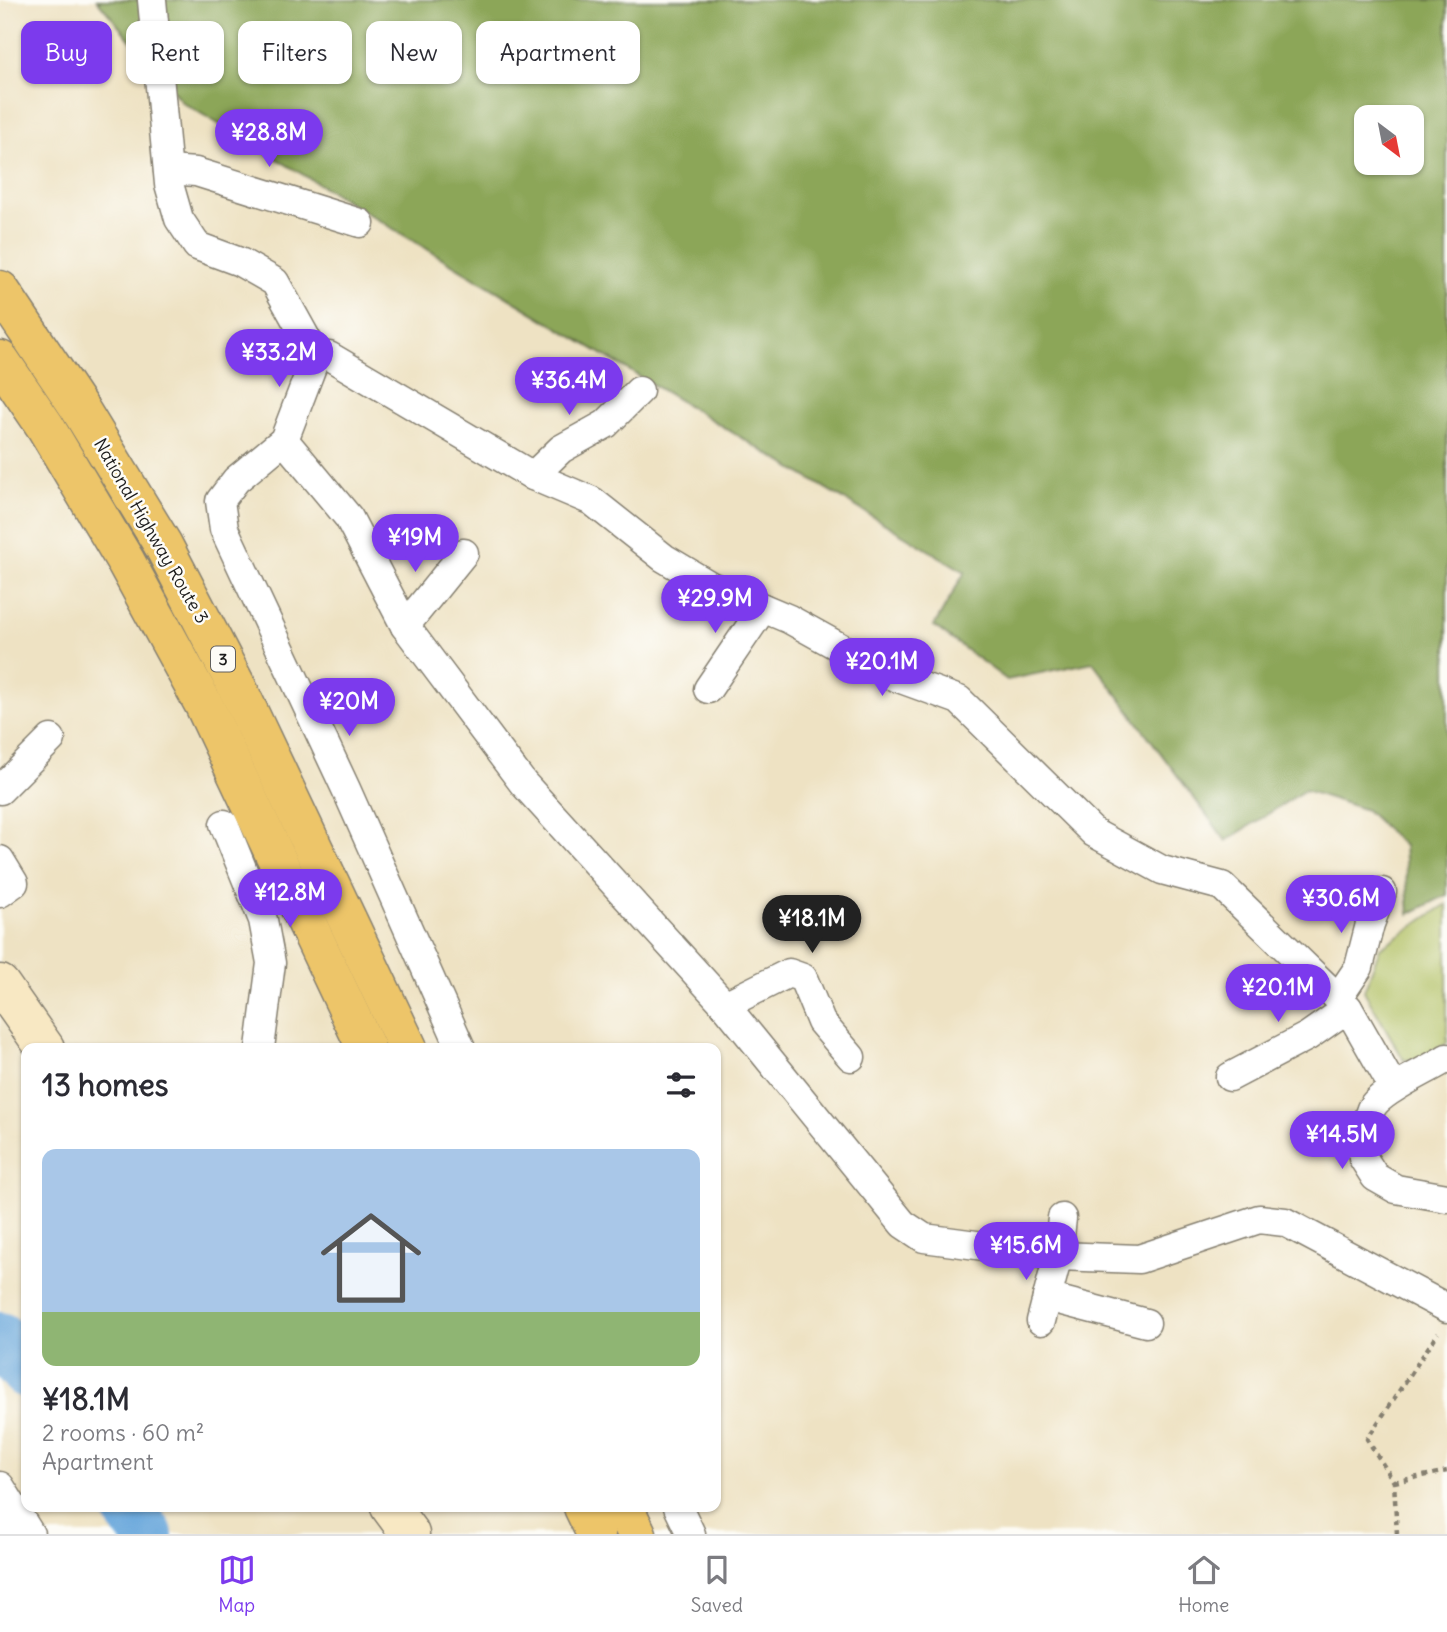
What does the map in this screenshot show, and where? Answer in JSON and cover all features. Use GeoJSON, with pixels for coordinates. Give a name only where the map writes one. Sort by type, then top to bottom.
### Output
{"type":"FeatureCollection","features":[{"type":"Feature","properties":{"kind":"highway","name":"National Highway Route 3"},"geometry":{"type":"LineString","coordinates":[[0,290],[80,409],[163,545],[238,689],[406,1043]]}},
{"type":"Feature","properties":{"kind":"highway","name":"3"},"geometry":{"type":"LineString","coordinates":[[0,360],[52,437],[126,562],[205,705],[364,1043]]}},
{"type":"Feature","properties":{"kind":"highway"},"geometry":{"type":"LineString","coordinates":[[585,1512],[596,1534]]}},
{"type":"Feature","properties":{"kind":"highway"},"geometry":{"type":"LineString","coordinates":[[626,1512],[637,1534]]}},
{"type":"Feature","properties":{"kind":"main road"},"geometry":{"type":"LineString","coordinates":[[0,985],[42,1043]]}},
{"type":"Feature","properties":{"kind":"main road"},"geometry":{"type":"LineString","coordinates":[[394,1512],[410,1534]]}},
{"type":"Feature","properties":{"kind":"street"},"geometry":{"type":"LineString","coordinates":[[152,0],[167,170],[179,219],[197,246],[240,262],[275,282],[317,356]]}},
{"type":"Feature","properties":{"kind":"street"},"geometry":{"type":"LineString","coordinates":[[167,170],[196,172],[360,223]]}},
{"type":"Feature","properties":{"kind":"street"},"geometry":{"type":"LineString","coordinates":[[317,356],[285,440],[236,480],[220,501],[223,529],[346,789],[459,1043]]}},
{"type":"Feature","properties":{"kind":"street"},"geometry":{"type":"LineString","coordinates":[[317,356],[329,356],[533,476],[592,501],[664,558],[711,586],[789,619],[890,675],[959,700],[1094,833],[1162,870],[1222,886],[1343,1003],[1393,1087]]}},
{"type":"Feature","properties":{"kind":"street"},"geometry":{"type":"LineString","coordinates":[[533,476],[561,449],[606,424],[639,391]]}},
{"type":"Feature","properties":{"kind":"street"},"geometry":{"type":"LineString","coordinates":[[285,440],[349,518],[404,626],[523,783],[725,1005],[903,1224],[925,1238],[1058,1256],[1139,1259],[1259,1219],[1285,1222],[1443,1319]]}},
{"type":"Feature","properties":{"kind":"street"},"geometry":{"type":"LineString","coordinates":[[404,626],[464,553]]}},
{"type":"Feature","properties":{"kind":"street"},"geometry":{"type":"LineString","coordinates":[[708,689],[762,608]]}},
{"type":"Feature","properties":{"kind":"street"},"geometry":{"type":"LineString","coordinates":[[0,790],[51,739]]}},
{"type":"Feature","properties":{"kind":"street"},"geometry":{"type":"LineString","coordinates":[[224,824],[263,920],[271,963],[261,1043]]}},
{"type":"Feature","properties":{"kind":"street"},"geometry":{"type":"LineString","coordinates":[[0,860],[14,884],[0,893]]}},
{"type":"Feature","properties":{"kind":"street"},"geometry":{"type":"LineString","coordinates":[[1230,1077],[1308,1036],[1343,1003],[1359,967],[1382,892]]}},
{"type":"Feature","properties":{"kind":"street"},"geometry":{"type":"LineString","coordinates":[[725,1005],[789,973],[803,978],[821,1022],[851,1057]]}},
{"type":"Feature","properties":{"kind":"street"},"geometry":{"type":"LineString","coordinates":[[1447,1058],[1435,1072],[1393,1087],[1372,1107],[1363,1158],[1376,1177],[1396,1189],[1447,1198]]}},
{"type":"Feature","properties":{"kind":"street"},"geometry":{"type":"LineString","coordinates":[[1062,1218],[1058,1256],[1044,1309],[1146,1323]]}},
{"type":"Feature","properties":{"kind":"street"},"geometry":{"type":"LineString","coordinates":[[0,1486],[30,1534]]}},
{"type":"Feature","properties":{"kind":"street"},"geometry":{"type":"LineString","coordinates":[[680,1512],[691,1534]]}},
{"type":"Feature","properties":{"kind":"street"},"geometry":{"type":"LineString","coordinates":[[0,1526],[3,1534]]}},
{"type":"Feature","properties":{"kind":"path"},"geometry":{"type":"LineString","coordinates":[[1397,1534],[1394,1482],[1367,1439],[1443,1319]]}},
{"type":"Feature","properties":{"kind":"path"},"geometry":{"type":"LineString","coordinates":[[1394,1482],[1447,1471]]}},
{"type":"Feature","properties":{"kind":"green space"},"geometry":{"type":"Polygon","coordinates":[[[97,0],[1447,0],[1447,895],[1409,914],[1404,846],[1366,810],[1305,790],[1226,841],[1093,662],[1007,680],[934,626],[965,572],[182,102],[167,84],[224,84],[224,21],[126,21],[126,35],[97,0]]]}},
{"type":"Feature","properties":{"kind":"green space"},"geometry":{"type":"Polygon","coordinates":[[[1447,904],[1447,1043],[1420,1060],[1404,1060],[1364,991],[1380,948],[1447,904]]]}},
{"type":"Feature","properties":{"kind":"waterway"},"geometry":{"type":"LineString","coordinates":[[0,1338],[21,1365]]}},
{"type":"Feature","properties":{"kind":"waterway"},"geometry":{"type":"LineString","coordinates":[[131,1512],[147,1534]]}}]}
